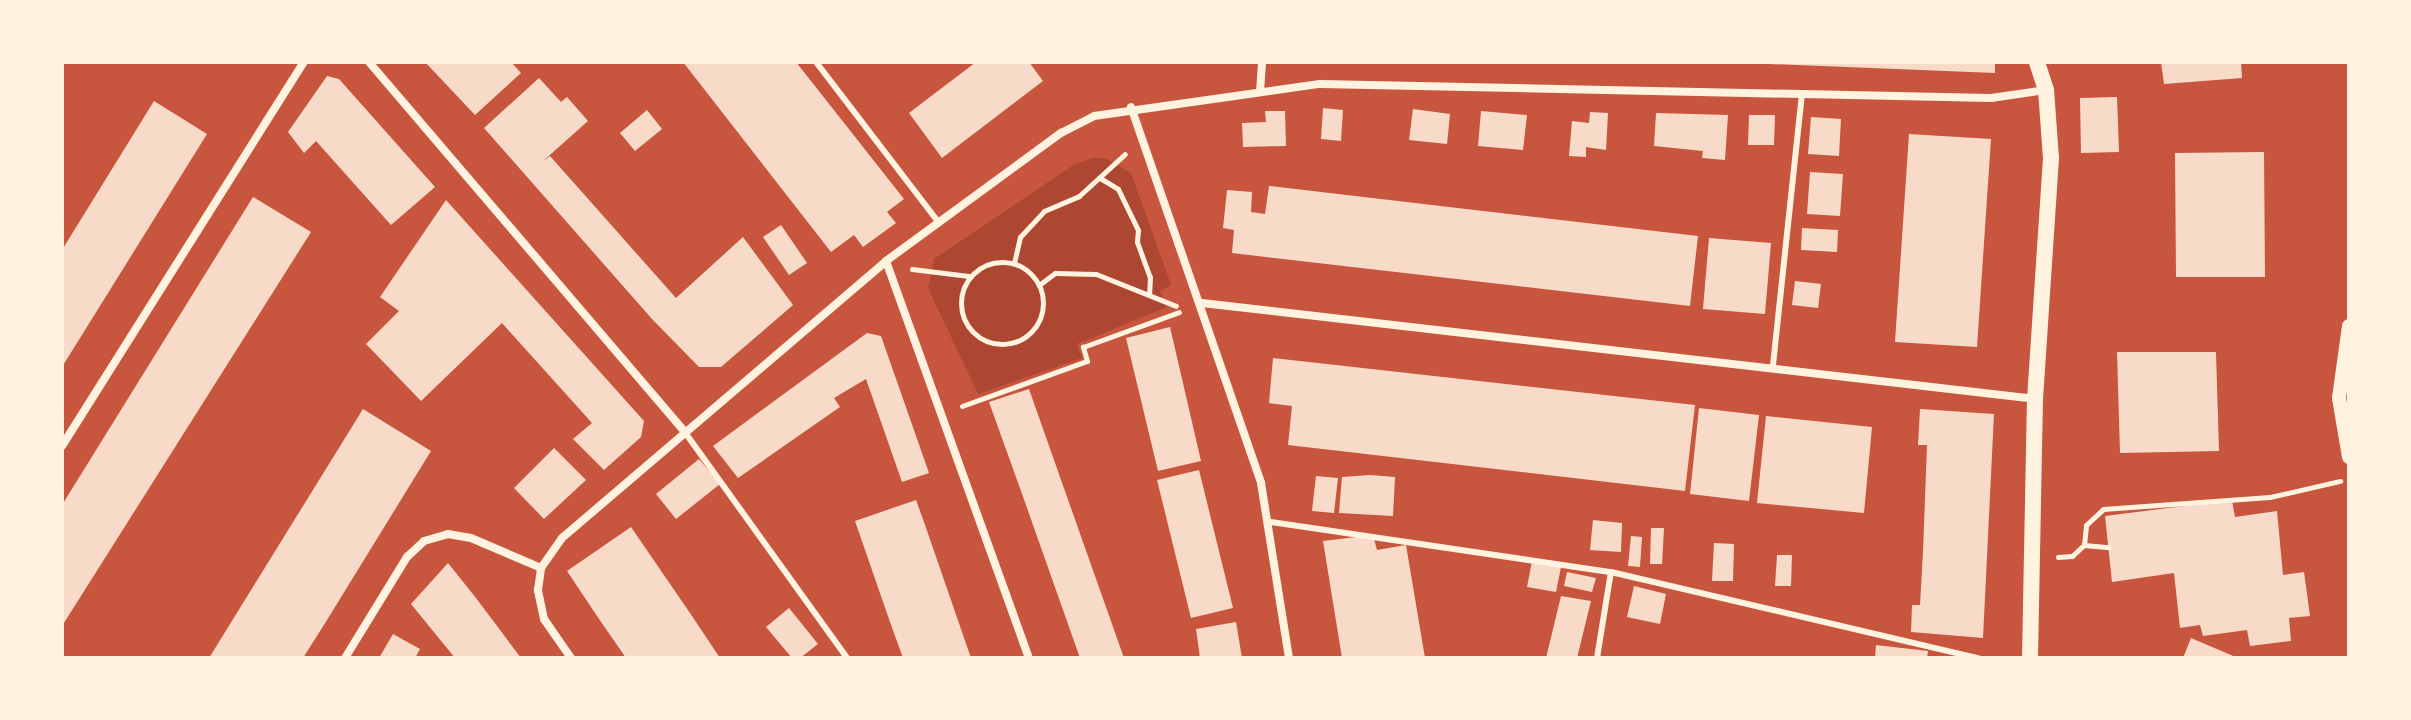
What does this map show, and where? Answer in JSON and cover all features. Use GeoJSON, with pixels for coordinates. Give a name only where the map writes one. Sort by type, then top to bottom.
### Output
{"type":"FeatureCollection","features":[{"type":"Feature","properties":{"kind":"main road"},"geometry":{"type":"LineString","coordinates":[[2030,658],[2035,399],[2051,158],[2046,90],[2037,62]]}},
{"type":"Feature","properties":{"kind":"street"},"geometry":{"type":"LineString","coordinates":[[62,446],[304,62]]}},
{"type":"Feature","properties":{"kind":"street"},"geometry":{"type":"LineString","coordinates":[[369,62],[684,431]]}},
{"type":"Feature","properties":{"kind":"street"},"geometry":{"type":"LineString","coordinates":[[1260,92],[1262,62]]}},
{"type":"Feature","properties":{"kind":"street"},"geometry":{"type":"LineString","coordinates":[[571,658],[544,619],[538,590],[541,568],[562,538],[886,261],[1061,133],[1131,107],[1260,92],[1380,84],[1991,98],[2046,90]]}},
{"type":"Feature","properties":{"kind":"street"},"geometry":{"type":"LineString","coordinates":[[1131,107],[1202,303],[1271,522],[1289,658]]}},
{"type":"Feature","properties":{"kind":"street"},"geometry":{"type":"LineString","coordinates":[[886,261],[1029,658]]}},
{"type":"Feature","properties":{"kind":"street"},"geometry":{"type":"LineString","coordinates":[[1202,303],[1773,365],[2035,399]]}},
{"type":"Feature","properties":{"kind":"street"},"geometry":{"type":"LineString","coordinates":[[2349,326],[2339,398],[2349,457]]}},
{"type":"Feature","properties":{"kind":"street"},"geometry":{"type":"LineString","coordinates":[[345,658],[407,557],[424,541],[448,534],[471,538],[541,568]]}},
{"type":"Feature","properties":{"kind":"lane"},"geometry":{"type":"LineString","coordinates":[[816,62],[939,223]]}},
{"type":"Feature","properties":{"kind":"lane"},"geometry":{"type":"LineString","coordinates":[[1773,365],[1802,95]]}},
{"type":"Feature","properties":{"kind":"lane"},"geometry":{"type":"LineString","coordinates":[[684,431],[847,658]]}},
{"type":"Feature","properties":{"kind":"lane"},"geometry":{"type":"LineString","coordinates":[[1271,522],[1611,572],[1979,658]]}},
{"type":"Feature","properties":{"kind":"lane"},"geometry":{"type":"LineString","coordinates":[[1597,658],[1611,572]]}},
{"type":"Feature","properties":{"kind":"path"},"geometry":{"type":"LineString","coordinates":[[1014,263],[1020,237],[1044,211],[1079,196],[1142,140]]}},
{"type":"Feature","properties":{"kind":"path"},"geometry":{"type":"LineString","coordinates":[[1100,178],[1118,189],[1138,230],[1137,242],[1150,277],[1149,295]]}},
{"type":"Feature","properties":{"kind":"path"},"geometry":{"type":"LineString","coordinates":[[886,261],[931,275],[970,276],[990,263],[1014,263],[1039,285],[1043,312],[1038,324],[1017,342],[1003,344],[990,342],[968,327],[960,301],[970,276]]}},
{"type":"Feature","properties":{"kind":"path"},"geometry":{"type":"LineString","coordinates":[[1039,285],[1055,273],[1076,272],[1149,295],[1183,310]]}},
{"type":"Feature","properties":{"kind":"path"},"geometry":{"type":"LineString","coordinates":[[943,414],[1087,361],[1083,347],[1202,303]]}},
{"type":"Feature","properties":{"kind":"path"},"geometry":{"type":"LineString","coordinates":[[2031,557],[2072,556],[2084,545],[2086,525],[2103,509],[2270,497],[2349,479]]}},
{"type":"Feature","properties":{"kind":"path"},"geometry":{"type":"LineString","coordinates":[[2084,545],[2109,547]]}},
{"type":"Feature","properties":{"kind":"shaded area"},"geometry":{"type":"Polygon","coordinates":[[[1105,158],[1131,173],[1171,285],[1160,291],[1167,307],[1077,344],[1082,358],[978,394],[928,288],[934,259],[1075,164],[1105,158]]]}},
{"type":"Feature","properties":{"kind":"building"},"geometry":{"type":"Polygon","coordinates":[[[425,62],[511,62],[521,73],[475,115],[425,62]]]}},
{"type":"Feature","properties":{"kind":"building"},"geometry":{"type":"Polygon","coordinates":[[[683,62],[796,62],[904,199],[887,212],[896,223],[863,247],[854,235],[831,252],[683,62]]]}},
{"type":"Feature","properties":{"kind":"building"},"geometry":{"type":"Polygon","coordinates":[[[976,62],[1029,62],[1043,81],[942,158],[909,113],[976,62]]]}},
{"type":"Feature","properties":{"kind":"building"},"geometry":{"type":"Polygon","coordinates":[[[1719,62],[1995,62],[1995,73],[1719,62]]]}},
{"type":"Feature","properties":{"kind":"building"},"geometry":{"type":"Polygon","coordinates":[[[2161,62],[2241,62],[2242,78],[2164,84],[2161,62]]]}},
{"type":"Feature","properties":{"kind":"building"},"geometry":{"type":"Polygon","coordinates":[[[327,76],[339,79],[435,187],[391,225],[316,141],[304,153],[288,132],[327,76]]]}},
{"type":"Feature","properties":{"kind":"building"},"geometry":{"type":"Polygon","coordinates":[[[539,78],[561,102],[567,97],[588,121],[542,162],[550,156],[676,298],[743,237],[793,305],[721,367],[699,367],[652,319],[484,128],[539,78]]]}},
{"type":"Feature","properties":{"kind":"building"},"geometry":{"type":"Polygon","coordinates":[[[2117,97],[2119,152],[2081,153],[2080,98],[2117,97]]]}},
{"type":"Feature","properties":{"kind":"building"},"geometry":{"type":"Polygon","coordinates":[[[154,101],[207,134],[62,367],[62,250],[154,101]]]}},
{"type":"Feature","properties":{"kind":"building"},"geometry":{"type":"Polygon","coordinates":[[[1323,108],[1343,110],[1341,141],[1321,139],[1323,108]]]}},
{"type":"Feature","properties":{"kind":"building"},"geometry":{"type":"Polygon","coordinates":[[[1413,109],[1450,114],[1447,144],[1409,140],[1413,109]]]}},
{"type":"Feature","properties":{"kind":"building"},"geometry":{"type":"Polygon","coordinates":[[[647,110],[662,129],[635,151],[620,133],[647,110]]]}},
{"type":"Feature","properties":{"kind":"building"},"geometry":{"type":"Polygon","coordinates":[[[1265,111],[1285,111],[1286,146],[1243,147],[1242,123],[1266,122],[1265,111]]]}},
{"type":"Feature","properties":{"kind":"building"},"geometry":{"type":"Polygon","coordinates":[[[1481,111],[1527,115],[1523,150],[1478,146],[1481,111]]]}},
{"type":"Feature","properties":{"kind":"building"},"geometry":{"type":"Polygon","coordinates":[[[1590,112],[1608,113],[1606,150],[1586,147],[1586,157],[1569,156],[1572,121],[1589,123],[1590,112]]]}},
{"type":"Feature","properties":{"kind":"building"},"geometry":{"type":"Polygon","coordinates":[[[1656,113],[1728,115],[1725,160],[1702,158],[1703,151],[1654,146],[1656,113]]]}},
{"type":"Feature","properties":{"kind":"building"},"geometry":{"type":"Polygon","coordinates":[[[1749,115],[1775,115],[1774,145],[1748,145],[1749,115]]]}},
{"type":"Feature","properties":{"kind":"building"},"geometry":{"type":"Polygon","coordinates":[[[1811,117],[1841,119],[1839,156],[1808,154],[1811,117]]]}},
{"type":"Feature","properties":{"kind":"building"},"geometry":{"type":"Polygon","coordinates":[[[1909,134],[1991,139],[1977,347],[1895,342],[1909,134]]]}},
{"type":"Feature","properties":{"kind":"building"},"geometry":{"type":"Polygon","coordinates":[[[2264,152],[2265,277],[2176,277],[2175,153],[2264,152]]]}},
{"type":"Feature","properties":{"kind":"building"},"geometry":{"type":"Polygon","coordinates":[[[1810,172],[1843,174],[1840,216],[1807,214],[1810,172]]]}},
{"type":"Feature","properties":{"kind":"building"},"geometry":{"type":"Polygon","coordinates":[[[1269,186],[1698,236],[1690,306],[1232,253],[1234,230],[1223,228],[1227,190],[1252,192],[1251,212],[1265,214],[1269,186]]]}},
{"type":"Feature","properties":{"kind":"building"},"geometry":{"type":"Polygon","coordinates":[[[253,197],[311,232],[62,626],[62,505],[253,197]]]}},
{"type":"Feature","properties":{"kind":"building"},"geometry":{"type":"Polygon","coordinates":[[[446,200],[644,421],[641,437],[604,470],[573,439],[592,423],[502,323],[421,401],[366,344],[399,311],[380,297],[446,200]]]}},
{"type":"Feature","properties":{"kind":"building"},"geometry":{"type":"Polygon","coordinates":[[[781,225],[807,263],[789,275],[763,237],[781,225]]]}},
{"type":"Feature","properties":{"kind":"building"},"geometry":{"type":"Polygon","coordinates":[[[1802,228],[1838,230],[1837,252],[1801,250],[1802,228]]]}},
{"type":"Feature","properties":{"kind":"building"},"geometry":{"type":"Polygon","coordinates":[[[1709,238],[1771,243],[1765,314],[1703,309],[1709,238]]]}},
{"type":"Feature","properties":{"kind":"building"},"geometry":{"type":"Polygon","coordinates":[[[1795,281],[1821,284],[1818,308],[1792,305],[1795,281]]]}},
{"type":"Feature","properties":{"kind":"building"},"geometry":{"type":"Polygon","coordinates":[[[1170,327],[1201,461],[1158,471],[1126,338],[1170,327]]]}},
{"type":"Feature","properties":{"kind":"building"},"geometry":{"type":"Polygon","coordinates":[[[867,333],[881,336],[929,473],[902,482],[866,379],[834,398],[840,407],[738,478],[713,446],[867,333]]]}},
{"type":"Feature","properties":{"kind":"building"},"geometry":{"type":"Polygon","coordinates":[[[2117,352],[2216,352],[2219,451],[2120,453],[2117,352]]]}},
{"type":"Feature","properties":{"kind":"building"},"geometry":{"type":"Polygon","coordinates":[[[1273,358],[1695,405],[1685,491],[1288,445],[1292,406],[1269,403],[1273,358]]]}},
{"type":"Feature","properties":{"kind":"building"},"geometry":{"type":"Polygon","coordinates":[[[1029,389],[1124,658],[1080,658],[989,402],[1029,389]]]}},
{"type":"Feature","properties":{"kind":"building"},"geometry":{"type":"Polygon","coordinates":[[[1699,408],[1759,415],[1749,501],[1690,494],[1699,408]]]}},
{"type":"Feature","properties":{"kind":"building"},"geometry":{"type":"Polygon","coordinates":[[[363,409],[431,451],[327,620],[303,658],[209,658],[363,409]]]}},
{"type":"Feature","properties":{"kind":"building"},"geometry":{"type":"Polygon","coordinates":[[[1920,409],[1994,414],[1983,638],[1911,632],[1912,605],[1920,605],[1923,552],[1927,445],[1918,445],[1920,409]]]}},
{"type":"Feature","properties":{"kind":"building"},"geometry":{"type":"Polygon","coordinates":[[[1766,416],[1872,427],[1864,513],[1757,503],[1766,416]]]}},
{"type":"Feature","properties":{"kind":"building"},"geometry":{"type":"Polygon","coordinates":[[[554,448],[586,480],[544,519],[514,488],[554,448]]]}},
{"type":"Feature","properties":{"kind":"building"},"geometry":{"type":"Polygon","coordinates":[[[699,459],[720,484],[676,519],[656,494],[699,459]]]}},
{"type":"Feature","properties":{"kind":"building"},"geometry":{"type":"Polygon","coordinates":[[[1199,470],[1233,608],[1191,618],[1157,480],[1199,470]]]}},
{"type":"Feature","properties":{"kind":"building"},"geometry":{"type":"Polygon","coordinates":[[[1316,476],[1338,478],[1334,513],[1312,511],[1316,476]]]}},
{"type":"Feature","properties":{"kind":"building"},"geometry":{"type":"Polygon","coordinates":[[[1342,477],[1395,477],[1393,516],[1339,513],[1342,477]]]}},
{"type":"Feature","properties":{"kind":"building"},"geometry":{"type":"Polygon","coordinates":[[[916,500],[971,658],[903,658],[890,622],[855,521],[916,500]]]}},
{"type":"Feature","properties":{"kind":"building"},"geometry":{"type":"Polygon","coordinates":[[[2232,500],[2235,517],[2277,511],[2283,575],[2304,572],[2310,616],[2289,618],[2291,641],[2250,646],[2247,630],[2203,636],[2200,625],[2180,628],[2174,573],[2112,582],[2105,516],[2232,500]]]}},
{"type":"Feature","properties":{"kind":"building"},"geometry":{"type":"Polygon","coordinates":[[[1593,520],[1622,523],[1621,552],[1590,550],[1593,520]]]}},
{"type":"Feature","properties":{"kind":"building"},"geometry":{"type":"Polygon","coordinates":[[[631,527],[720,658],[626,658],[597,616],[567,571],[631,527]]]}},
{"type":"Feature","properties":{"kind":"building"},"geometry":{"type":"Polygon","coordinates":[[[1651,528],[1664,528],[1662,564],[1650,564],[1651,528]]]}},
{"type":"Feature","properties":{"kind":"building"},"geometry":{"type":"Polygon","coordinates":[[[1373,535],[1377,550],[1406,545],[1425,658],[1342,658],[1323,541],[1373,535]]]}},
{"type":"Feature","properties":{"kind":"building"},"geometry":{"type":"Polygon","coordinates":[[[1631,536],[1642,537],[1640,567],[1628,566],[1631,536]]]}},
{"type":"Feature","properties":{"kind":"building"},"geometry":{"type":"Polygon","coordinates":[[[1714,543],[1734,544],[1733,581],[1712,581],[1714,543]]]}},
{"type":"Feature","properties":{"kind":"building"},"geometry":{"type":"Polygon","coordinates":[[[1777,555],[1792,555],[1791,586],[1775,586],[1777,555]]]}},
{"type":"Feature","properties":{"kind":"building"},"geometry":{"type":"Polygon","coordinates":[[[1532,561],[1561,567],[1556,592],[1527,587],[1532,561]]]}},
{"type":"Feature","properties":{"kind":"building"},"geometry":{"type":"Polygon","coordinates":[[[448,563],[521,658],[455,658],[411,604],[448,563]]]}},
{"type":"Feature","properties":{"kind":"building"},"geometry":{"type":"Polygon","coordinates":[[[1567,572],[1596,578],[1592,592],[1564,586],[1567,572]]]}},
{"type":"Feature","properties":{"kind":"building"},"geometry":{"type":"Polygon","coordinates":[[[1634,586],[1666,594],[1660,624],[1627,617],[1634,586]]]}},
{"type":"Feature","properties":{"kind":"building"},"geometry":{"type":"Polygon","coordinates":[[[1561,596],[1591,601],[1577,658],[1546,658],[1561,596]]]}},
{"type":"Feature","properties":{"kind":"building"},"geometry":{"type":"Polygon","coordinates":[[[789,608],[818,644],[800,658],[792,658],[766,627],[789,608]]]}},
{"type":"Feature","properties":{"kind":"building"},"geometry":{"type":"Polygon","coordinates":[[[1236,622],[1242,658],[1200,658],[1196,629],[1236,622]]]}},
{"type":"Feature","properties":{"kind":"building"},"geometry":{"type":"Polygon","coordinates":[[[393,634],[420,649],[415,658],[379,658],[393,634]]]}},
{"type":"Feature","properties":{"kind":"building"},"geometry":{"type":"Polygon","coordinates":[[[2191,638],[2238,658],[2183,658],[2191,638]]]}},
{"type":"Feature","properties":{"kind":"building"},"geometry":{"type":"Polygon","coordinates":[[[1876,645],[1928,651],[1927,658],[1875,658],[1876,645]]]}}]}
